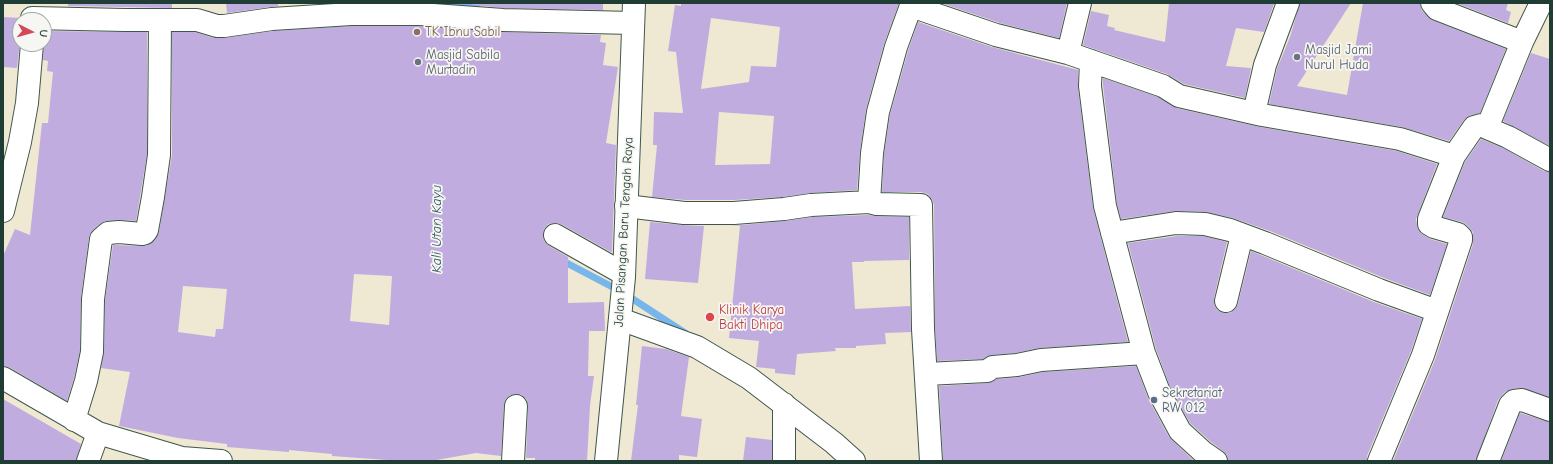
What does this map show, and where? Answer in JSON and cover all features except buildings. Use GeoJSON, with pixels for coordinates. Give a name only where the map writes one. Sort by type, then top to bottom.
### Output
{"type":"FeatureCollection","features":[{"type":"Feature","properties":{"kind":"street"},"geometry":{"type":"LineString","coordinates":[[1068,53],[1080,3]]}},
{"type":"Feature","properties":{"kind":"street"},"geometry":{"type":"LineString","coordinates":[[1254,113],[1265,65],[1288,3]]}},
{"type":"Feature","properties":{"kind":"street"},"geometry":{"type":"LineString","coordinates":[[1432,3],[1437,9],[1522,42]]}},
{"type":"Feature","properties":{"kind":"street"},"geometry":{"type":"LineString","coordinates":[[1487,128],[1522,42],[1541,3]]}},
{"type":"Feature","properties":{"kind":"street"},"geometry":{"type":"LineString","coordinates":[[870,202],[872,153],[878,112],[896,47],[912,5],[996,35],[1068,53],[1163,86],[1179,96],[1254,113],[1400,139],[1454,156]]}},
{"type":"Feature","properties":{"kind":"street"},"geometry":{"type":"LineString","coordinates":[[52,15],[160,20],[197,20],[217,26],[224,26],[356,8],[419,14],[450,13],[503,20],[634,13]]}},
{"type":"Feature","properties":{"kind":"street","name":"Jalan Pisangan Baru Tengah Raya"},"geometry":{"type":"LineString","coordinates":[[606,461],[624,275],[634,13]]}},
{"type":"Feature","properties":{"kind":"street"},"geometry":{"type":"LineString","coordinates":[[74,420],[86,381],[92,352],[93,299],[101,239],[108,233],[119,232],[142,234],[147,230],[158,155],[160,20]]}},
{"type":"Feature","properties":{"kind":"street"},"geometry":{"type":"LineString","coordinates":[[3,211],[20,142],[27,103],[31,52]]}},
{"type":"Feature","properties":{"kind":"street"},"geometry":{"type":"LineString","coordinates":[[1091,61],[1090,86],[1105,206],[1144,353],[1160,392],[1180,431],[1203,452],[1216,461]]}},
{"type":"Feature","properties":{"kind":"street"},"geometry":{"type":"LineString","coordinates":[[1379,461],[1423,355],[1461,240],[1461,237],[1458,234],[1434,227],[1429,224],[1429,219],[1454,156],[1474,127],[1481,125],[1508,137],[1550,160]]}},
{"type":"Feature","properties":{"kind":"street"},"geometry":{"type":"LineString","coordinates":[[626,206],[684,213],[734,213],[811,205],[870,202],[877,204],[921,205],[923,329],[932,461]]}},
{"type":"Feature","properties":{"kind":"street"},"geometry":{"type":"LineString","coordinates":[[1112,233],[1176,224],[1205,224],[1242,235],[1379,290],[1437,311]]}},
{"type":"Feature","properties":{"kind":"street"},"geometry":{"type":"LineString","coordinates":[[1226,301],[1242,235]]}},
{"type":"Feature","properties":{"kind":"street"},"geometry":{"type":"LineString","coordinates":[[555,236],[624,275]]}},
{"type":"Feature","properties":{"kind":"street"},"geometry":{"type":"LineString","coordinates":[[621,312],[697,347],[748,378],[834,443],[854,461]]}},
{"type":"Feature","properties":{"kind":"street"},"geometry":{"type":"LineString","coordinates":[[926,374],[987,371],[993,367],[1017,365],[1041,360],[1144,353]]}},
{"type":"Feature","properties":{"kind":"street"},"geometry":{"type":"LineString","coordinates":[[3,378],[98,433],[182,458],[191,460],[221,461]]}},
{"type":"Feature","properties":{"kind":"street"},"geometry":{"type":"LineString","coordinates":[[1488,461],[1510,406],[1514,401],[1522,400],[1550,410]]}},
{"type":"Feature","properties":{"kind":"street"},"geometry":{"type":"LineString","coordinates":[[784,404],[784,461]]}},
{"type":"Feature","properties":{"kind":"street"},"geometry":{"type":"LineString","coordinates":[[513,461],[516,406]]}},
{"type":"Feature","properties":{"kind":"street"},"geometry":{"type":"LineString","coordinates":[[88,461],[98,433]]}},
{"type":"Feature","properties":{"kind":"waterway","name":"Kali Utan Kayu"},"geometry":{"type":"LineString","coordinates":[[445,89],[458,3]]}},
{"type":"Feature","properties":{"kind":"waterway"},"geometry":{"type":"LineString","coordinates":[[559,259],[622,292],[685,333]]}},
{"type":"Feature","properties":{"kind":"place","name":"TK Ibnu Sabil"},"geometry":{"type":"Point","coordinates":[417,32]}},
{"type":"Feature","properties":{"kind":"place","name":"Masjid Jami Nurul Huda"},"geometry":{"type":"Point","coordinates":[1297,57]}},
{"type":"Feature","properties":{"kind":"place","name":"Masjid Sabila Murtadin"},"geometry":{"type":"Point","coordinates":[418,62]}},
{"type":"Feature","properties":{"kind":"place","name":"Klinik Karya Bakti Dhipa"},"geometry":{"type":"Point","coordinates":[710,317]}},
{"type":"Feature","properties":{"kind":"place","name":"Sekretariat RW 012"},"geometry":{"type":"Point","coordinates":[1154,400]}}]}
